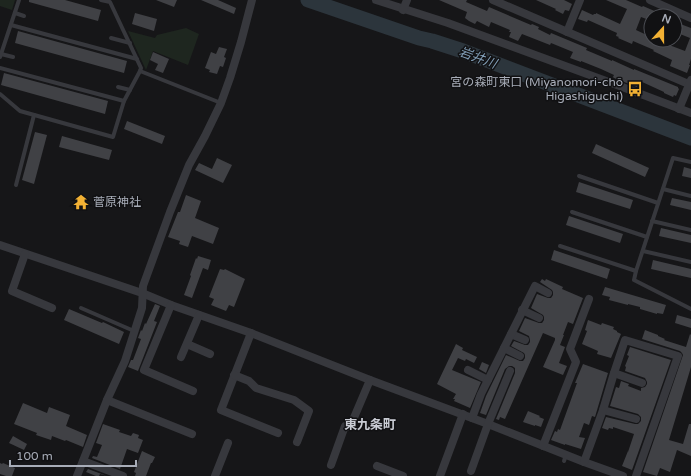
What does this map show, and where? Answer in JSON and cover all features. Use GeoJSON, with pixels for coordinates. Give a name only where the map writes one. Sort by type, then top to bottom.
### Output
{"type":"FeatureCollection","features":[{"type":"Feature","properties":{"kind":"street"},"geometry":{"type":"LineString","coordinates":[[77,476],[107,400],[125,361],[142,308],[142,286],[170,212],[189,165],[221,103],[241,42],[252,0]]}},
{"type":"Feature","properties":{"kind":"street"},"geometry":{"type":"LineString","coordinates":[[376,0],[403,10],[448,23],[691,113]]}},
{"type":"Feature","properties":{"kind":"street"},"geometry":{"type":"LineString","coordinates":[[403,10],[407,0]]}},
{"type":"Feature","properties":{"kind":"street"},"geometry":{"type":"LineString","coordinates":[[493,0],[690,83],[679,109]]}},
{"type":"Feature","properties":{"kind":"street"},"geometry":{"type":"LineString","coordinates":[[567,32],[580,0]]}},
{"type":"Feature","properties":{"kind":"street"},"geometry":{"type":"LineString","coordinates":[[650,0],[691,18]]}},
{"type":"Feature","properties":{"kind":"street"},"geometry":{"type":"LineString","coordinates":[[0,245],[142,293],[171,305],[251,333],[370,380],[463,414],[543,446],[565,458],[584,462],[623,476]]}},
{"type":"Feature","properties":{"kind":"street"},"geometry":{"type":"LineString","coordinates":[[25,254],[12,291],[52,308]]}},
{"type":"Feature","properties":{"kind":"street"},"geometry":{"type":"LineString","coordinates":[[472,418],[481,394],[534,286],[548,293]]}},
{"type":"Feature","properties":{"kind":"street"},"geometry":{"type":"LineString","coordinates":[[543,446],[566,384],[576,362],[570,349],[589,299]]}},
{"type":"Feature","properties":{"kind":"street"},"geometry":{"type":"LineString","coordinates":[[171,305],[144,370],[193,391]]}},
{"type":"Feature","properties":{"kind":"street"},"geometry":{"type":"LineString","coordinates":[[522,310],[539,318]]}},
{"type":"Feature","properties":{"kind":"street"},"geometry":{"type":"LineString","coordinates":[[181,357],[199,314]]}},
{"type":"Feature","properties":{"kind":"street"},"geometry":{"type":"LineString","coordinates":[[251,333],[222,410],[278,433]]}},
{"type":"Feature","properties":{"kind":"street"},"geometry":{"type":"LineString","coordinates":[[511,334],[525,340]]}},
{"type":"Feature","properties":{"kind":"street"},"geometry":{"type":"LineString","coordinates":[[584,462],[626,340],[678,356],[636,476]]}},
{"type":"Feature","properties":{"kind":"street"},"geometry":{"type":"LineString","coordinates":[[187,344],[210,354]]}},
{"type":"Feature","properties":{"kind":"street"},"geometry":{"type":"LineString","coordinates":[[504,348],[520,356]]}},
{"type":"Feature","properties":{"kind":"street"},"geometry":{"type":"LineString","coordinates":[[468,370],[488,380]]}},
{"type":"Feature","properties":{"kind":"street"},"geometry":{"type":"LineString","coordinates":[[471,472],[488,424],[510,371]]}},
{"type":"Feature","properties":{"kind":"street"},"geometry":{"type":"LineString","coordinates":[[614,373],[642,383]]}},
{"type":"Feature","properties":{"kind":"street"},"geometry":{"type":"LineString","coordinates":[[234,375],[249,381],[256,388],[294,400],[309,411],[297,442]]}},
{"type":"Feature","properties":{"kind":"street"},"geometry":{"type":"LineString","coordinates":[[331,465],[345,426],[350,427],[370,380]]}},
{"type":"Feature","properties":{"kind":"street"},"geometry":{"type":"LineString","coordinates":[[107,400],[192,434]]}},
{"type":"Feature","properties":{"kind":"street"},"geometry":{"type":"LineString","coordinates":[[603,410],[636,419]]}},
{"type":"Feature","properties":{"kind":"street"},"geometry":{"type":"LineString","coordinates":[[440,476],[463,414]]}},
{"type":"Feature","properties":{"kind":"street"},"geometry":{"type":"LineString","coordinates":[[215,476],[228,443]]}},
{"type":"Feature","properties":{"kind":"street"},"geometry":{"type":"LineString","coordinates":[[83,461],[124,476]]}},
{"type":"Feature","properties":{"kind":"street"},"geometry":{"type":"LineString","coordinates":[[377,466],[403,476]]}},
{"type":"Feature","properties":{"kind":"lane"},"geometry":{"type":"LineString","coordinates":[[12,57],[1,56],[19,0]]}},
{"type":"Feature","properties":{"kind":"lane"},"geometry":{"type":"LineString","coordinates":[[0,94],[20,111],[113,137],[124,101],[141,68],[110,2],[101,0]]}},
{"type":"Feature","properties":{"kind":"lane"},"geometry":{"type":"LineString","coordinates":[[15,13],[24,16]]}},
{"type":"Feature","properties":{"kind":"lane"},"geometry":{"type":"LineString","coordinates":[[11,25],[137,59]]}},
{"type":"Feature","properties":{"kind":"lane"},"geometry":{"type":"LineString","coordinates":[[111,38],[130,43]]}},
{"type":"Feature","properties":{"kind":"lane"},"geometry":{"type":"LineString","coordinates":[[0,68],[124,101]]}},
{"type":"Feature","properties":{"kind":"lane"},"geometry":{"type":"LineString","coordinates":[[140,71],[221,103]]}},
{"type":"Feature","properties":{"kind":"lane"},"geometry":{"type":"LineString","coordinates":[[118,86],[130,90]]}},
{"type":"Feature","properties":{"kind":"lane"},"geometry":{"type":"LineString","coordinates":[[16,184],[34,115]]}},
{"type":"Feature","properties":{"kind":"lane"},"geometry":{"type":"LineString","coordinates":[[691,162],[673,158],[634,280],[691,309]]}},
{"type":"Feature","properties":{"kind":"lane"},"geometry":{"type":"LineString","coordinates":[[579,176],[658,203]]}},
{"type":"Feature","properties":{"kind":"lane"},"geometry":{"type":"LineString","coordinates":[[662,190],[691,196]]}},
{"type":"Feature","properties":{"kind":"lane"},"geometry":{"type":"LineString","coordinates":[[572,212],[647,237]]}},
{"type":"Feature","properties":{"kind":"lane"},"geometry":{"type":"LineString","coordinates":[[652,221],[691,230]]}},
{"type":"Feature","properties":{"kind":"lane"},"geometry":{"type":"LineString","coordinates":[[560,246],[636,271]]}},
{"type":"Feature","properties":{"kind":"lane"},"geometry":{"type":"LineString","coordinates":[[643,251],[691,262]]}},
{"type":"Feature","properties":{"kind":"lane"},"geometry":{"type":"LineString","coordinates":[[81,308],[135,332]]}},
{"type":"Feature","properties":{"kind":"shaded area"},"geometry":{"type":"Polygon","coordinates":[[[0,0],[15,0],[12,10],[0,6],[0,0]]]}},
{"type":"Feature","properties":{"kind":"shaded area"},"geometry":{"type":"Polygon","coordinates":[[[186,28],[199,34],[188,65],[153,51],[146,70],[128,31],[155,38],[157,35],[186,28]]]}},
{"type":"Feature","properties":{"kind":"building"},"geometry":{"type":"Polygon","coordinates":[[[29,0],[65,0],[101,10],[98,21],[29,2],[29,0]]]}},
{"type":"Feature","properties":{"kind":"building"},"geometry":{"type":"Polygon","coordinates":[[[156,0],[177,0],[174,7],[156,0]]]}},
{"type":"Feature","properties":{"kind":"building"},"geometry":{"type":"Polygon","coordinates":[[[201,0],[218,0],[236,8],[234,14],[201,0]]]}},
{"type":"Feature","properties":{"kind":"building"},"geometry":{"type":"Polygon","coordinates":[[[439,0],[467,0],[466,2],[487,11],[489,7],[539,27],[538,29],[550,35],[551,33],[587,48],[586,50],[678,87],[679,89],[676,96],[674,95],[673,97],[640,81],[637,87],[614,78],[614,75],[601,69],[570,58],[573,52],[551,43],[550,45],[522,34],[518,41],[509,37],[511,32],[509,32],[510,30],[491,22],[489,27],[477,21],[475,24],[465,18],[467,12],[439,0]]]}},
{"type":"Feature","properties":{"kind":"building"},"geometry":{"type":"Polygon","coordinates":[[[536,0],[564,0],[572,4],[569,11],[565,10],[563,14],[555,10],[556,9],[536,0]]]}},
{"type":"Feature","properties":{"kind":"building"},"geometry":{"type":"Polygon","coordinates":[[[606,0],[626,0],[648,8],[643,8],[643,18],[641,17],[636,30],[643,33],[643,45],[633,41],[632,44],[618,38],[619,37],[616,36],[617,33],[588,20],[587,22],[578,19],[582,10],[593,15],[596,13],[620,24],[627,9],[606,0]]]}},
{"type":"Feature","properties":{"kind":"building"},"geometry":{"type":"Polygon","coordinates":[[[135,13],[157,19],[154,31],[132,24],[135,13]]]}},
{"type":"Feature","properties":{"kind":"building"},"geometry":{"type":"Polygon","coordinates":[[[683,25],[691,28],[691,59],[687,73],[670,66],[672,60],[653,51],[654,50],[649,48],[677,48],[685,51],[690,38],[683,35],[683,25]]]}},
{"type":"Feature","properties":{"kind":"building"},"geometry":{"type":"Polygon","coordinates":[[[18,31],[127,61],[124,73],[15,43],[18,31]]]}},
{"type":"Feature","properties":{"kind":"building"},"geometry":{"type":"Polygon","coordinates":[[[219,47],[227,49],[223,67],[220,66],[217,74],[209,72],[210,70],[205,68],[211,52],[216,54],[219,47]]]}},
{"type":"Feature","properties":{"kind":"building"},"geometry":{"type":"Polygon","coordinates":[[[153,52],[169,59],[163,73],[155,70],[158,64],[150,60],[153,52]]]}},
{"type":"Feature","properties":{"kind":"building"},"geometry":{"type":"Polygon","coordinates":[[[4,73],[108,101],[105,114],[1,85],[4,73]]]}},
{"type":"Feature","properties":{"kind":"building"},"geometry":{"type":"Polygon","coordinates":[[[127,121],[165,136],[162,144],[124,129],[127,121]]]}},
{"type":"Feature","properties":{"kind":"building"},"geometry":{"type":"Polygon","coordinates":[[[35,132],[47,135],[34,184],[22,180],[35,132]]]}},
{"type":"Feature","properties":{"kind":"building"},"geometry":{"type":"Polygon","coordinates":[[[62,136],[112,150],[109,160],[59,147],[62,136]]]}},
{"type":"Feature","properties":{"kind":"building"},"geometry":{"type":"Polygon","coordinates":[[[596,144],[649,168],[645,177],[592,153],[596,144]]]}},
{"type":"Feature","properties":{"kind":"building"},"geometry":{"type":"Polygon","coordinates":[[[217,158],[232,165],[223,183],[195,170],[199,163],[212,169],[217,158]]]}},
{"type":"Feature","properties":{"kind":"building"},"geometry":{"type":"Polygon","coordinates":[[[684,167],[691,169],[691,178],[682,176],[684,167]]]}},
{"type":"Feature","properties":{"kind":"building"},"geometry":{"type":"Polygon","coordinates":[[[579,182],[633,200],[630,209],[576,192],[579,182]]]}},
{"type":"Feature","properties":{"kind":"building"},"geometry":{"type":"Polygon","coordinates":[[[186,195],[201,201],[195,218],[219,228],[213,244],[192,236],[188,247],[179,244],[180,241],[168,237],[186,195]]]}},
{"type":"Feature","properties":{"kind":"building"},"geometry":{"type":"Polygon","coordinates":[[[672,198],[691,202],[691,210],[670,205],[672,198]]]}},
{"type":"Feature","properties":{"kind":"building"},"geometry":{"type":"Polygon","coordinates":[[[569,216],[623,234],[620,243],[566,225],[569,216]]]}},
{"type":"Feature","properties":{"kind":"building"},"geometry":{"type":"Polygon","coordinates":[[[661,228],[691,235],[691,243],[659,236],[661,228]]]}},
{"type":"Feature","properties":{"kind":"building"},"geometry":{"type":"Polygon","coordinates":[[[554,250],[610,269],[607,279],[551,260],[554,250]]]}},
{"type":"Feature","properties":{"kind":"building"},"geometry":{"type":"Polygon","coordinates":[[[198,256],[211,260],[208,270],[203,268],[192,298],[184,295],[196,258],[197,259],[198,256]]]}},
{"type":"Feature","properties":{"kind":"building"},"geometry":{"type":"Polygon","coordinates":[[[653,260],[691,269],[691,278],[651,269],[653,260]]]}},
{"type":"Feature","properties":{"kind":"building"},"geometry":{"type":"Polygon","coordinates":[[[220,269],[225,269],[245,279],[234,307],[229,305],[226,311],[211,305],[214,299],[209,297],[220,269]]]}},
{"type":"Feature","properties":{"kind":"building"},"geometry":{"type":"Polygon","coordinates":[[[542,279],[545,281],[546,279],[563,287],[562,289],[583,298],[573,324],[568,322],[560,345],[565,347],[559,363],[567,366],[563,375],[543,367],[555,338],[543,333],[505,419],[500,417],[499,420],[496,419],[515,373],[515,368],[512,366],[505,369],[486,415],[480,413],[486,396],[506,355],[520,361],[523,361],[525,358],[524,353],[511,346],[514,341],[525,345],[528,345],[530,342],[529,336],[519,331],[525,318],[539,323],[542,323],[544,320],[543,315],[531,308],[537,294],[548,298],[551,298],[553,295],[552,290],[540,282],[542,279]]]}},
{"type":"Feature","properties":{"kind":"building"},"geometry":{"type":"Polygon","coordinates":[[[605,287],[666,305],[663,314],[657,314],[640,309],[640,307],[609,300],[610,297],[602,295],[605,287]]]}},
{"type":"Feature","properties":{"kind":"building"},"geometry":{"type":"Polygon","coordinates":[[[155,304],[160,306],[154,321],[157,322],[138,371],[128,367],[131,360],[133,360],[141,339],[138,338],[141,330],[142,331],[145,323],[146,324],[155,304]]]}},
{"type":"Feature","properties":{"kind":"building"},"geometry":{"type":"Polygon","coordinates":[[[69,309],[124,332],[119,344],[64,320],[69,309]]]}},
{"type":"Feature","properties":{"kind":"building"},"geometry":{"type":"Polygon","coordinates":[[[677,315],[691,319],[691,328],[675,323],[677,315]]]}},
{"type":"Feature","properties":{"kind":"building"},"geometry":{"type":"Polygon","coordinates":[[[588,320],[601,325],[602,323],[614,327],[613,329],[621,334],[611,358],[597,354],[598,351],[582,344],[587,331],[585,330],[588,320]]]}},
{"type":"Feature","properties":{"kind":"building"},"geometry":{"type":"Polygon","coordinates":[[[645,330],[658,335],[665,339],[664,340],[686,347],[690,334],[691,335],[691,367],[669,440],[683,444],[689,424],[691,424],[691,456],[677,450],[670,472],[660,468],[657,476],[643,472],[683,355],[680,351],[642,339],[645,330]]]}},
{"type":"Feature","properties":{"kind":"building"},"geometry":{"type":"Polygon","coordinates":[[[456,344],[463,348],[462,350],[477,357],[474,363],[466,359],[465,361],[458,358],[452,370],[481,382],[470,408],[454,401],[455,399],[453,399],[456,394],[437,384],[456,344]]]}},
{"type":"Feature","properties":{"kind":"building"},"geometry":{"type":"Polygon","coordinates":[[[630,347],[671,360],[632,470],[622,466],[634,434],[613,427],[613,429],[609,428],[608,430],[602,428],[606,417],[635,424],[638,424],[641,421],[641,417],[638,414],[610,406],[616,387],[619,388],[621,381],[629,384],[628,386],[641,391],[641,388],[645,387],[647,384],[645,378],[625,371],[625,366],[629,356],[627,355],[630,347]]]}},
{"type":"Feature","properties":{"kind":"building"},"geometry":{"type":"Polygon","coordinates":[[[482,362],[489,365],[486,373],[479,369],[482,362]]]}},
{"type":"Feature","properties":{"kind":"building"},"geometry":{"type":"Polygon","coordinates":[[[583,364],[608,373],[595,417],[592,416],[589,425],[584,423],[579,437],[585,438],[581,449],[551,440],[555,431],[557,432],[558,429],[560,430],[577,383],[575,383],[583,364]]]}},
{"type":"Feature","properties":{"kind":"building"},"geometry":{"type":"Polygon","coordinates":[[[23,403],[47,413],[49,407],[70,415],[66,426],[87,435],[83,447],[52,436],[51,440],[36,435],[37,433],[14,424],[23,403]]]}},
{"type":"Feature","properties":{"kind":"building"},"geometry":{"type":"Polygon","coordinates":[[[528,411],[544,419],[541,427],[523,422],[528,411]]]}},
{"type":"Feature","properties":{"kind":"building"},"geometry":{"type":"Polygon","coordinates":[[[103,424],[131,436],[133,433],[139,435],[138,438],[143,440],[138,453],[127,449],[120,469],[92,458],[93,456],[97,457],[102,445],[96,443],[103,424]]]}},
{"type":"Feature","properties":{"kind":"building"},"geometry":{"type":"Polygon","coordinates":[[[13,436],[27,444],[24,450],[9,443],[13,436]]]}},
{"type":"Feature","properties":{"kind":"building"},"geometry":{"type":"Polygon","coordinates":[[[142,451],[155,457],[146,476],[135,476],[136,473],[134,472],[142,451]]]}},
{"type":"Feature","properties":{"kind":"building"},"geometry":{"type":"Polygon","coordinates":[[[0,463],[15,468],[12,476],[0,474],[0,463]]]}},
{"type":"Feature","properties":{"kind":"building"},"geometry":{"type":"Polygon","coordinates":[[[88,469],[107,476],[100,474],[99,476],[96,476],[86,472],[88,469]]]}},
{"type":"Feature","properties":{"kind":"waterway","name":"岩井川"},"geometry":{"type":"LineString","coordinates":[[308,0],[419,38],[463,51],[691,138]]}},
{"type":"Feature","properties":{"kind":"place","name":"宮の森町東口 (Miyanomori-chō Higashiguchi)"},"geometry":{"type":"Point","coordinates":[635,89]}},
{"type":"Feature","properties":{"kind":"place","name":"菅原神社"},"geometry":{"type":"Point","coordinates":[81,202]}},
{"type":"Feature","properties":{"kind":"district","name":"東九条町"},"geometry":{"type":"Point","coordinates":[370,424]}}]}
